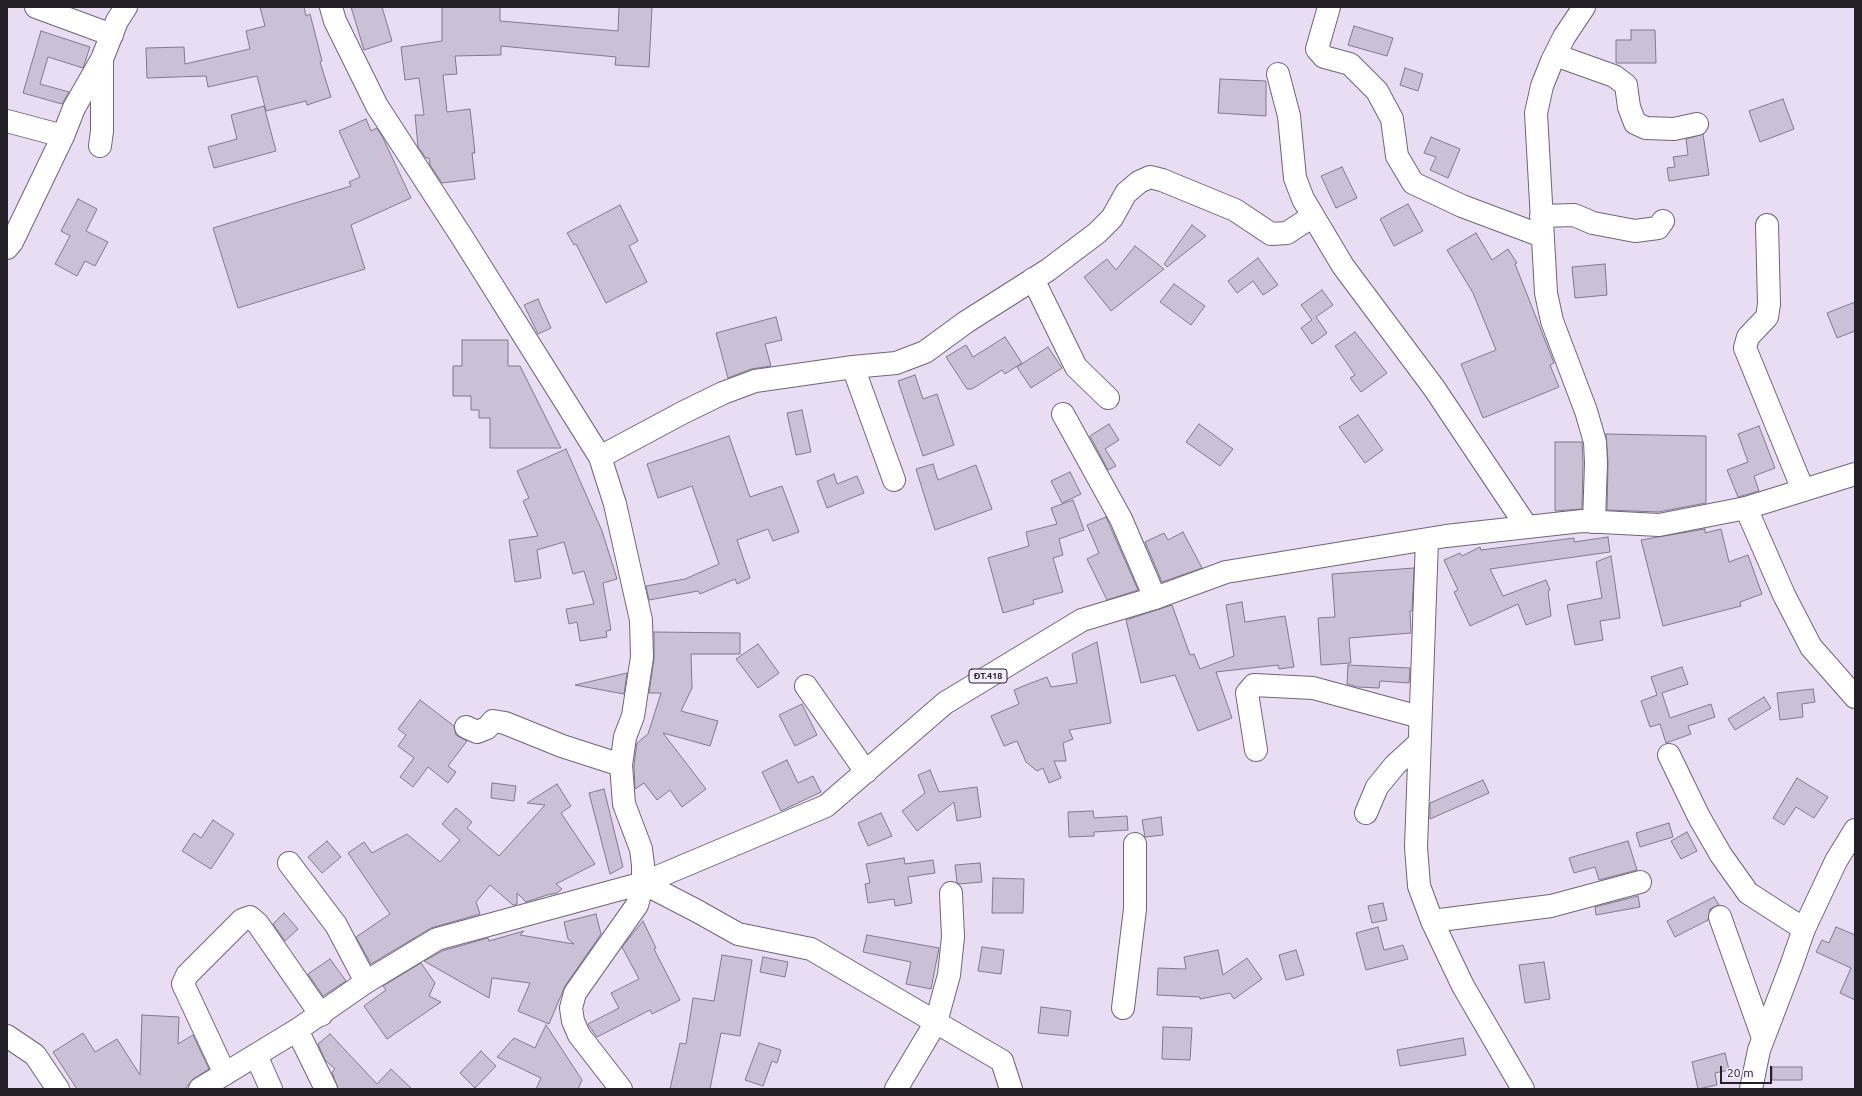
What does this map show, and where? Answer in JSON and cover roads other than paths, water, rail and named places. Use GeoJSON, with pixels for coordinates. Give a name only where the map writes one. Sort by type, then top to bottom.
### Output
{"type":"FeatureCollection","features":[{"type":"Feature","properties":{"kind":"street"},"geometry":{"type":"LineString","coordinates":[[36,7],[112,35]]}},
{"type":"Feature","properties":{"kind":"street"},"geometry":{"type":"LineString","coordinates":[[7,248],[12,242],[63,136],[74,108],[102,59],[126,7]]}},
{"type":"Feature","properties":{"kind":"street"},"geometry":{"type":"LineString","coordinates":[[331,7],[335,21],[377,106],[462,237],[600,457],[615,504],[641,620],[642,658],[633,716],[625,737],[621,765],[624,804],[641,848],[643,865],[642,882],[637,905],[575,993],[571,1008],[573,1021],[579,1035],[621,1089]]}},
{"type":"Feature","properties":{"kind":"street"},"geometry":{"type":"LineString","coordinates":[[1329,7],[1317,49],[1324,57],[1350,64],[1377,91],[1392,119],[1397,156],[1413,183],[1462,206],[1542,226],[1574,215],[1614,229],[1634,231],[1658,228],[1663,221]]}},
{"type":"Feature","properties":{"kind":"street"},"geometry":{"type":"LineString","coordinates":[[1584,7],[1564,37],[1555,56],[1542,86],[1536,113],[1546,293],[1552,321],[1586,411],[1595,442],[1596,463],[1594,522]]}},
{"type":"Feature","properties":{"kind":"street"},"geometry":{"type":"LineString","coordinates":[[1555,56],[1614,76],[1626,85],[1629,107],[1635,123],[1646,128],[1674,130],[1697,124]]}},
{"type":"Feature","properties":{"kind":"street"},"geometry":{"type":"LineString","coordinates":[[100,146],[102,131],[102,59]]}},
{"type":"Feature","properties":{"kind":"street"},"geometry":{"type":"LineString","coordinates":[[1278,74],[1289,116],[1295,178],[1303,199],[1343,266],[1434,388],[1527,527]]}},
{"type":"Feature","properties":{"kind":"street"},"geometry":{"type":"LineString","coordinates":[[7,121],[63,136]]}},
{"type":"Feature","properties":{"kind":"street"},"geometry":{"type":"LineString","coordinates":[[600,457],[684,412],[724,393],[755,381],[854,367],[896,363],[925,352],[966,322],[1033,279],[1097,233],[1112,218],[1126,193],[1139,182],[1150,177],[1162,180],[1235,210],[1271,234],[1287,233],[1313,216]]}},
{"type":"Feature","properties":{"kind":"street"},"geometry":{"type":"LineString","coordinates":[[1767,225],[1769,304],[1767,316],[1748,337],[1745,348],[1803,490]]}},
{"type":"Feature","properties":{"kind":"street"},"geometry":{"type":"LineString","coordinates":[[1033,279],[1076,367],[1108,398]]}},
{"type":"Feature","properties":{"kind":"street"},"geometry":{"type":"LineString","coordinates":[[854,367],[894,480]]}},
{"type":"Feature","properties":{"kind":"street"},"geometry":{"type":"LineString","coordinates":[[1063,414],[1121,519],[1155,598]]}},
{"type":"Feature","properties":{"kind":"street","name":"ĐT.418"},"geometry":{"type":"LineString","coordinates":[[200,1089],[321,1015],[366,982],[437,939],[642,882],[826,806],[945,703],[1082,620],[1155,598],[1226,572],[1426,540],[1582,521],[1659,525],[1746,508],[1855,474]]}},
{"type":"Feature","properties":{"kind":"street"},"geometry":{"type":"LineString","coordinates":[[1746,508],[1784,595],[1811,647],[1855,697]]}},
{"type":"Feature","properties":{"kind":"street"},"geometry":{"type":"LineString","coordinates":[[1426,540],[1416,847],[1418,886],[1463,986],[1523,1089]]}},
{"type":"Feature","properties":{"kind":"street"},"geometry":{"type":"LineString","coordinates":[[1256,750],[1247,693],[1254,685],[1313,688],[1420,718]]}},
{"type":"Feature","properties":{"kind":"street"},"geometry":{"type":"LineString","coordinates":[[806,686],[866,772]]}},
{"type":"Feature","properties":{"kind":"street"},"geometry":{"type":"LineString","coordinates":[[466,727],[477,732],[487,728],[493,721],[505,723],[562,746],[621,765]]}},
{"type":"Feature","properties":{"kind":"street"},"geometry":{"type":"LineString","coordinates":[[1366,813],[1378,787],[1395,765],[1419,743]]}},
{"type":"Feature","properties":{"kind":"street"},"geometry":{"type":"LineString","coordinates":[[1669,755],[1713,842],[1748,892],[1804,928]]}},
{"type":"Feature","properties":{"kind":"street"},"geometry":{"type":"LineString","coordinates":[[1751,1089],[1759,1050],[1804,928],[1836,861],[1855,830]]}},
{"type":"Feature","properties":{"kind":"street"},"geometry":{"type":"LineString","coordinates":[[1123,1008],[1135,909],[1135,844]]}},
{"type":"Feature","properties":{"kind":"street"},"geometry":{"type":"LineString","coordinates":[[289,863],[336,925],[366,982]]}},
{"type":"Feature","properties":{"kind":"street"},"geometry":{"type":"LineString","coordinates":[[642,882],[698,910],[738,934],[811,949],[1002,1061],[1011,1089]]}},
{"type":"Feature","properties":{"kind":"street"},"geometry":{"type":"LineString","coordinates":[[1432,920],[1551,906],[1640,882]]}},
{"type":"Feature","properties":{"kind":"street"},"geometry":{"type":"LineString","coordinates":[[896,1089],[936,1022],[949,975],[954,937],[951,893]]}},
{"type":"Feature","properties":{"kind":"street"},"geometry":{"type":"LineString","coordinates":[[225,1074],[183,984],[187,975],[242,920],[250,917],[258,924],[321,1015]]}},
{"type":"Feature","properties":{"kind":"street"},"geometry":{"type":"LineString","coordinates":[[1720,917],[1763,1038]]}},
{"type":"Feature","properties":{"kind":"street"},"geometry":{"type":"LineString","coordinates":[[297,1030],[326,1089]]}},
{"type":"Feature","properties":{"kind":"street"},"geometry":{"type":"LineString","coordinates":[[7,1036],[35,1055],[58,1089]]}},
{"type":"Feature","properties":{"kind":"street"},"geometry":{"type":"LineString","coordinates":[[256,1055],[271,1089]]}}]}
